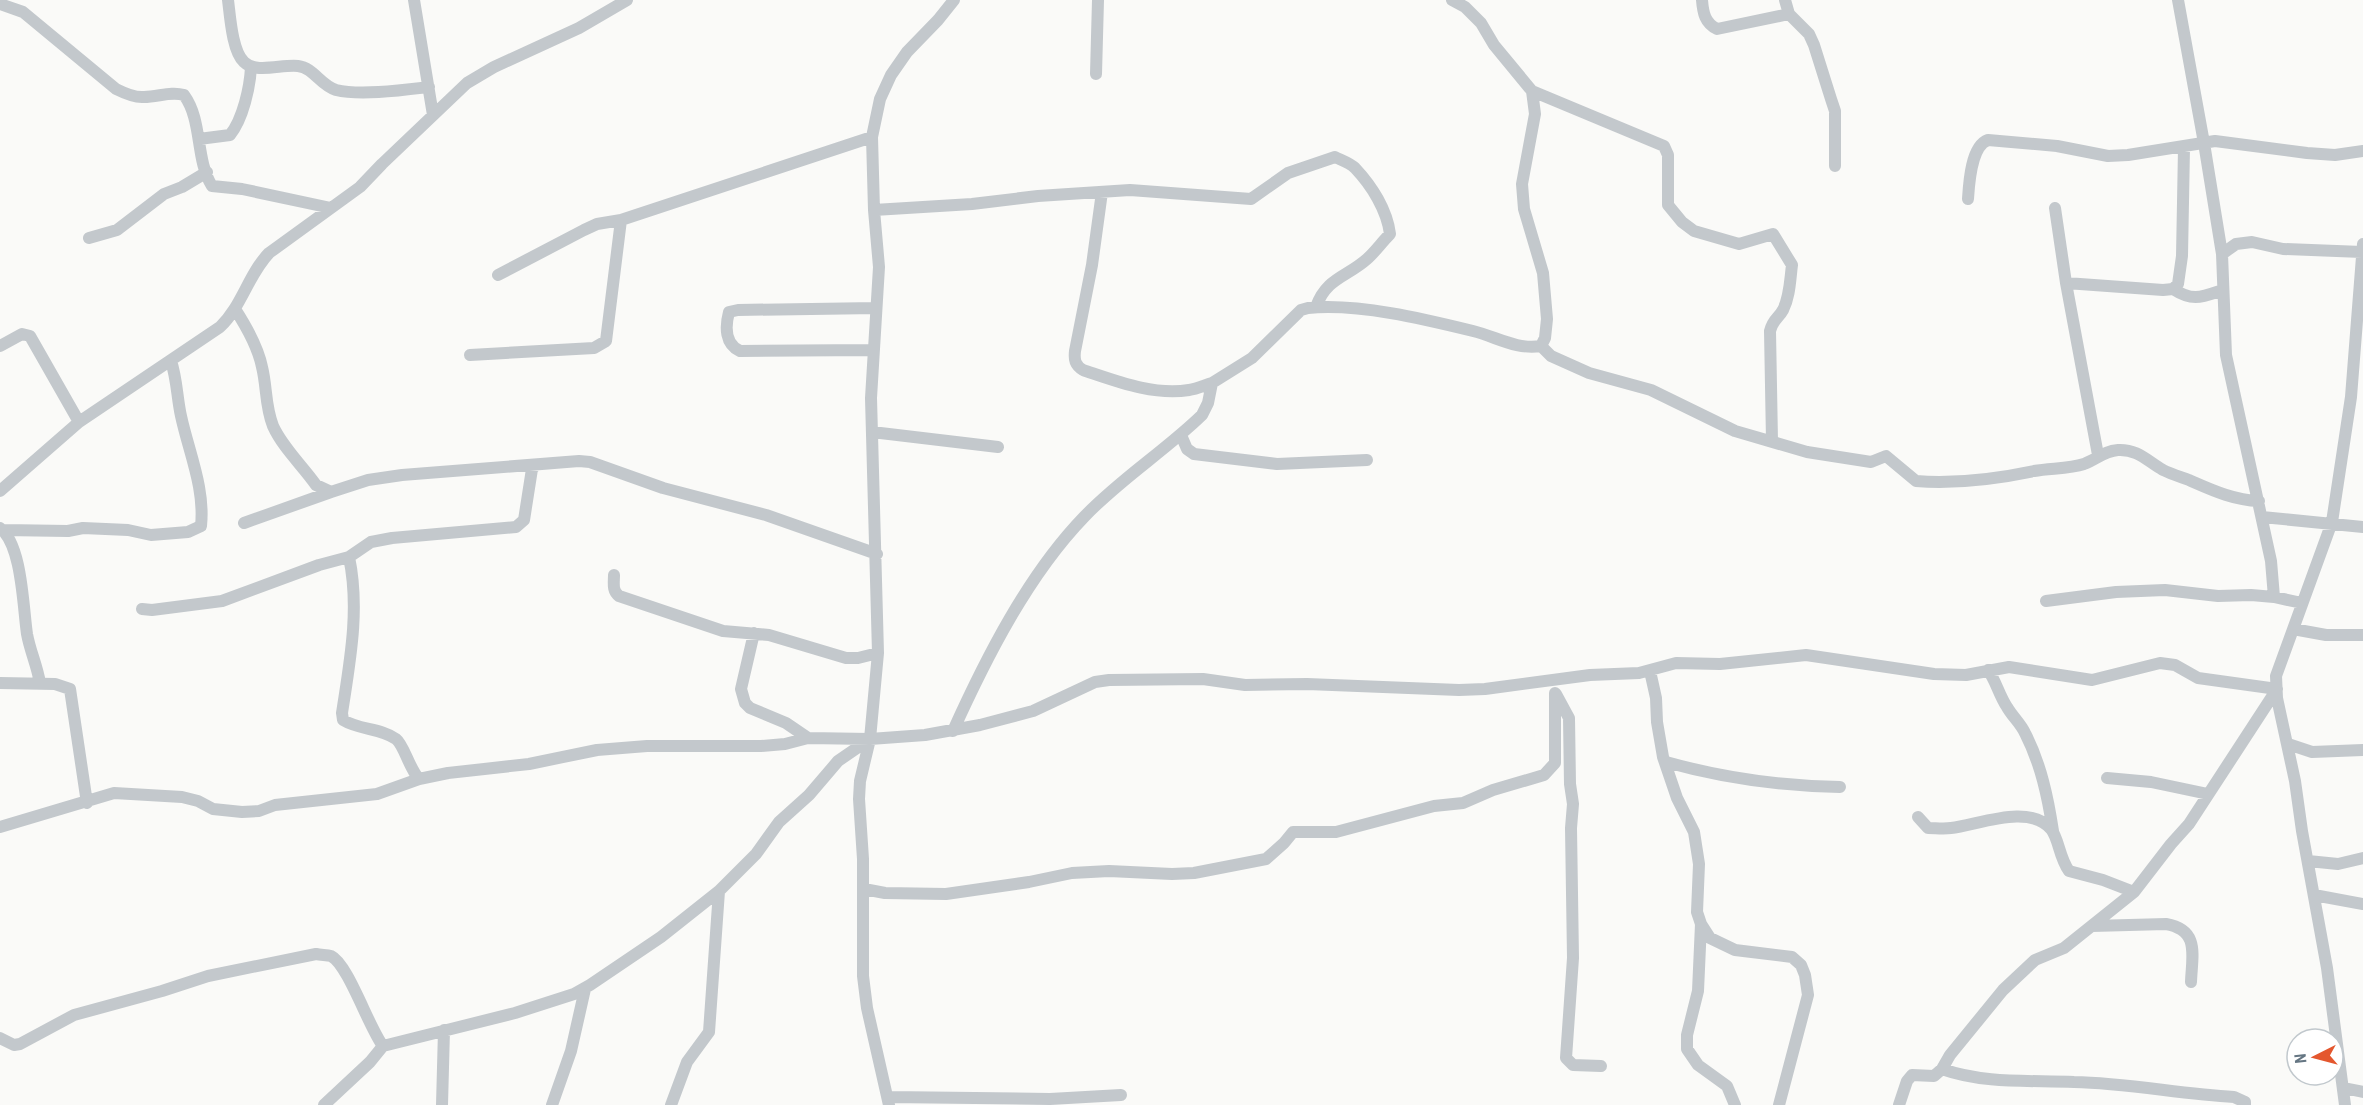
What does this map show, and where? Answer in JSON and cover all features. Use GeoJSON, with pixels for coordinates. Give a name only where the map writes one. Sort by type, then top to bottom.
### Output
{"type":"FeatureCollection","features":[{"type":"Feature","properties":{"kind":"street"},"geometry":{"type":"LineString","coordinates":[[228,0],[238,53],[243,62],[251,67],[306,68],[322,84],[337,90],[391,91],[429,87]]}},
{"type":"Feature","properties":{"kind":"street"},"geometry":{"type":"LineString","coordinates":[[414,0],[433,115]]}},
{"type":"Feature","properties":{"kind":"street"},"geometry":{"type":"LineString","coordinates":[[0,491],[79,422],[220,327],[235,309],[258,265],[269,253],[360,187],[466,83],[494,67],[579,28],[627,0]]}},
{"type":"Feature","properties":{"kind":"street"},"geometry":{"type":"LineString","coordinates":[[954,0],[907,52],[891,75],[880,99],[872,137],[874,210],[879,267],[873,350],[872,432],[878,653],[870,739],[860,781],[859,799],[864,889],[863,976],[866,998],[874,1044],[889,1101],[1050,1099],[1121,1095]]}},
{"type":"Feature","properties":{"kind":"street"},"geometry":{"type":"LineString","coordinates":[[1096,74],[1098,0]]}},
{"type":"Feature","properties":{"kind":"street"},"geometry":{"type":"LineString","coordinates":[[1452,0],[1465,7],[1481,23],[1532,91],[1664,146],[1668,155],[1668,205],[1682,222],[1694,231],[1739,244],[1773,234],[1792,265],[1788,296],[1782,313],[1772,321],[1770,331],[1772,441]]}},
{"type":"Feature","properties":{"kind":"street"},"geometry":{"type":"LineString","coordinates":[[1702,0],[1709,25],[1717,28],[1789,14]]}},
{"type":"Feature","properties":{"kind":"street"},"geometry":{"type":"LineString","coordinates":[[1785,0],[1789,14],[1809,34],[1831,99],[1834,111],[1834,166]]}},
{"type":"Feature","properties":{"kind":"street"},"geometry":{"type":"LineString","coordinates":[[2178,0],[2222,254],[2226,355],[2271,561],[2274,597]]}},
{"type":"Feature","properties":{"kind":"street"},"geometry":{"type":"LineString","coordinates":[[1,2],[23,12],[116,89],[141,98],[177,93],[184,95],[190,102],[212,186],[242,189],[331,208]]}},
{"type":"Feature","properties":{"kind":"street"},"geometry":{"type":"LineString","coordinates":[[199,139],[230,135],[237,127],[250,82],[251,67]]}},
{"type":"Feature","properties":{"kind":"street"},"geometry":{"type":"LineString","coordinates":[[1532,91],[1535,114],[1522,184],[1524,208],[1543,273],[1546,320],[1545,338],[1540,346]]}},
{"type":"Feature","properties":{"kind":"street"},"geometry":{"type":"LineString","coordinates":[[498,274],[597,224],[621,220],[872,137]]}},
{"type":"Feature","properties":{"kind":"street"},"geometry":{"type":"LineString","coordinates":[[1968,199],[1970,175],[1978,148],[1982,142],[1988,140],[2057,146],[2109,156],[2184,148],[2215,141],[2317,154],[2363,151]]}},
{"type":"Feature","properties":{"kind":"street"},"geometry":{"type":"LineString","coordinates":[[2173,289],[2181,276],[2184,148]]}},
{"type":"Feature","properties":{"kind":"street"},"geometry":{"type":"LineString","coordinates":[[874,210],[972,204],[1038,196],[1144,190],[1244,200],[1259,195],[1288,173],[1335,157],[1354,167],[1375,195],[1388,217],[1390,234],[1367,260],[1331,282],[1320,295],[1316,307]]}},
{"type":"Feature","properties":{"kind":"street"},"geometry":{"type":"LineString","coordinates":[[89,238],[117,230],[164,194],[182,187],[207,172]]}},
{"type":"Feature","properties":{"kind":"street"},"geometry":{"type":"LineString","coordinates":[[1102,192],[1092,264],[1074,360],[1083,370],[1132,386],[1160,390],[1189,390],[1212,383],[1252,358],[1301,310],[1316,307],[1360,309],[1475,332],[1515,346],[1540,346],[1551,356],[1589,373],[1651,390],[1735,431],[1807,452],[1871,462],[1886,456],[1916,481],[2018,476],[2033,471],[2085,464],[2098,455],[2118,450],[2135,452],[2163,470],[2222,494],[2244,501],[2259,501]]}},
{"type":"Feature","properties":{"kind":"street"},"geometry":{"type":"LineString","coordinates":[[2055,208],[2066,283],[2098,455]]}},
{"type":"Feature","properties":{"kind":"street"},"geometry":{"type":"LineString","coordinates":[[470,355],[601,346],[606,341],[621,220]]}},
{"type":"Feature","properties":{"kind":"street"},"geometry":{"type":"LineString","coordinates":[[2222,254],[2236,244],[2252,242],[2283,249],[2362,252]]}},
{"type":"Feature","properties":{"kind":"street"},"geometry":{"type":"LineString","coordinates":[[2345,1105],[2327,968],[2288,744],[2277,698],[2276,676],[2332,522],[2357,398],[2363,244]]}},
{"type":"Feature","properties":{"kind":"street"},"geometry":{"type":"LineString","coordinates":[[2066,283],[2173,289],[2198,299],[2223,290]]}},
{"type":"Feature","properties":{"kind":"street"},"geometry":{"type":"LineString","coordinates":[[873,350],[740,351],[733,348],[729,342],[728,318],[729,312],[738,310],[876,308]]}},
{"type":"Feature","properties":{"kind":"street"},"geometry":{"type":"LineString","coordinates":[[235,309],[246,327],[263,368],[268,412],[281,440],[316,485],[331,492]]}},
{"type":"Feature","properties":{"kind":"street"},"geometry":{"type":"LineString","coordinates":[[0,346],[22,334],[30,336],[79,422]]}},
{"type":"Feature","properties":{"kind":"street"},"geometry":{"type":"LineString","coordinates":[[2,529],[68,531],[83,528],[128,530],[151,535],[188,532],[201,526],[202,512],[198,474],[181,416],[175,372],[171,361]]}},
{"type":"Feature","properties":{"kind":"street"},"geometry":{"type":"LineString","coordinates":[[953,731],[975,681],[1011,619],[1057,549],[1084,517],[1202,415],[1208,403],[1212,383]]}},
{"type":"Feature","properties":{"kind":"street"},"geometry":{"type":"LineString","coordinates":[[872,432],[998,447]]}},
{"type":"Feature","properties":{"kind":"street"},"geometry":{"type":"LineString","coordinates":[[1181,435],[1187,449],[1194,454],[1277,464],[1367,460]]}},
{"type":"Feature","properties":{"kind":"street"},"geometry":{"type":"LineString","coordinates":[[244,523],[368,480],[504,465],[590,462],[663,488],[766,515],[877,554]]}},
{"type":"Feature","properties":{"kind":"street"},"geometry":{"type":"LineString","coordinates":[[142,609],[152,610],[222,601],[319,565],[349,557],[370,542],[516,527],[524,520],[532,469],[536,465]]}},
{"type":"Feature","properties":{"kind":"street"},"geometry":{"type":"LineString","coordinates":[[2262,517],[2332,522],[2363,527]]}},
{"type":"Feature","properties":{"kind":"street"},"geometry":{"type":"LineString","coordinates":[[2,529],[10,538],[14,552],[28,637],[37,663],[40,683]]}},
{"type":"Feature","properties":{"kind":"street"},"geometry":{"type":"LineString","coordinates":[[349,557],[355,602],[343,720],[395,738],[402,745],[412,771],[419,779]]}},
{"type":"Feature","properties":{"kind":"street"},"geometry":{"type":"LineString","coordinates":[[614,575],[615,593],[619,596],[723,631],[769,635],[846,658],[858,658],[878,653]]}},
{"type":"Feature","properties":{"kind":"street"},"geometry":{"type":"LineString","coordinates":[[2046,601],[2116,592],[2165,590],[2208,595],[2274,597],[2302,603]]}},
{"type":"Feature","properties":{"kind":"street"},"geometry":{"type":"LineString","coordinates":[[2293,629],[2326,635],[2363,635]]}},
{"type":"Feature","properties":{"kind":"street"},"geometry":{"type":"LineString","coordinates":[[754,633],[741,689],[745,703],[750,708],[786,723],[808,738]]}},
{"type":"Feature","properties":{"kind":"street"},"geometry":{"type":"LineString","coordinates":[[0,827],[69,806],[87,803],[114,793],[182,797],[198,801],[213,809],[259,811],[275,805],[377,794],[419,779],[538,762],[597,750],[647,746],[761,746],[785,744],[808,738],[870,739],[953,731],[1033,711],[1095,682],[1109,680],[1203,679],[1245,684],[1459,690],[1547,682],[1590,675],[1650,671],[1676,663],[1720,664],[1806,655],[1934,674],[1966,675],[1988,670],[2020,668],[2080,680],[2106,678],[2160,663],[2169,663],[2198,678],[2277,689]]}},
{"type":"Feature","properties":{"kind":"street"},"geometry":{"type":"LineString","coordinates":[[1988,670],[1995,679],[2006,706],[2024,731],[2035,756],[2050,807],[2059,854],[2069,871],[2103,880],[2134,892]]}},
{"type":"Feature","properties":{"kind":"street"},"geometry":{"type":"LineString","coordinates":[[1650,671],[1656,698],[1660,743],[1677,798],[1694,832],[1699,864],[1697,912],[1701,924],[1710,938],[1735,950],[1792,957],[1801,965],[1808,994],[1779,1105]]}},
{"type":"Feature","properties":{"kind":"street"},"geometry":{"type":"LineString","coordinates":[[1547,682],[1569,718],[1570,784],[1574,804],[1570,828],[1573,958],[1566,1058],[1573,1065],[1601,1066]]}},
{"type":"Feature","properties":{"kind":"street"},"geometry":{"type":"LineString","coordinates":[[0,683],[40,683],[64,685],[70,688],[87,803]]}},
{"type":"Feature","properties":{"kind":"street"},"geometry":{"type":"LineString","coordinates":[[1899,1105],[1907,1081],[1912,1075],[1934,1076],[1942,1069],[2003,990],[2036,960],[2064,948],[2134,892],[2170,844],[2189,824],[2277,689]]}},
{"type":"Feature","properties":{"kind":"street"},"geometry":{"type":"LineString","coordinates":[[864,889],[885,893],[946,894],[1029,882],[1072,873],[1109,871],[1185,874],[1266,860],[1293,832],[1336,832],[1356,828],[1434,806],[1463,803],[1493,790],[1544,775],[1555,763],[1555,693]]}},
{"type":"Feature","properties":{"kind":"street"},"geometry":{"type":"LineString","coordinates":[[324,1105],[370,1062],[382,1046],[515,1013],[585,989],[661,937],[719,891],[756,854],[779,822],[809,795],[838,761],[870,739]]}},
{"type":"Feature","properties":{"kind":"street"},"geometry":{"type":"LineString","coordinates":[[2288,744],[2312,752],[2363,750]]}},
{"type":"Feature","properties":{"kind":"street"},"geometry":{"type":"LineString","coordinates":[[1666,762],[1708,774],[1793,786],[1840,787]]}},
{"type":"Feature","properties":{"kind":"street"},"geometry":{"type":"LineString","coordinates":[[2107,778],[2151,782],[2208,794]]}},
{"type":"Feature","properties":{"kind":"street"},"geometry":{"type":"LineString","coordinates":[[1918,817],[1928,828],[1950,829],[2016,816],[2047,825],[2053,831]]}},
{"type":"Feature","properties":{"kind":"street"},"geometry":{"type":"LineString","coordinates":[[2308,861],[2338,864],[2363,858]]}},
{"type":"Feature","properties":{"kind":"street"},"geometry":{"type":"LineString","coordinates":[[671,1105],[687,1062],[709,1032],[719,891]]}},
{"type":"Feature","properties":{"kind":"street"},"geometry":{"type":"LineString","coordinates":[[2314,895],[2363,904]]}},
{"type":"Feature","properties":{"kind":"street"},"geometry":{"type":"LineString","coordinates":[[1701,924],[1699,982],[1687,1049],[1698,1065],[1727,1086],[1735,1105]]}},
{"type":"Feature","properties":{"kind":"street"},"geometry":{"type":"LineString","coordinates":[[2091,926],[2166,924],[2178,926],[2186,931],[2192,942],[2191,982]]}},
{"type":"Feature","properties":{"kind":"street"},"geometry":{"type":"LineString","coordinates":[[0,1038],[14,1045],[20,1044],[74,1015],[208,976],[316,954],[331,957],[339,963],[348,977],[373,1034],[382,1046]]}},
{"type":"Feature","properties":{"kind":"street"},"geometry":{"type":"LineString","coordinates":[[552,1105],[571,1051],[585,989]]}},
{"type":"Feature","properties":{"kind":"street"},"geometry":{"type":"LineString","coordinates":[[442,1105],[444,1030]]}},
{"type":"Feature","properties":{"kind":"street"},"geometry":{"type":"LineString","coordinates":[[1942,1069],[1973,1077],[2072,1082],[2234,1097],[2244,1102],[2245,1105]]}},
{"type":"Feature","properties":{"kind":"street"},"geometry":{"type":"LineString","coordinates":[[2344,1088],[2363,1092]]}}]}
